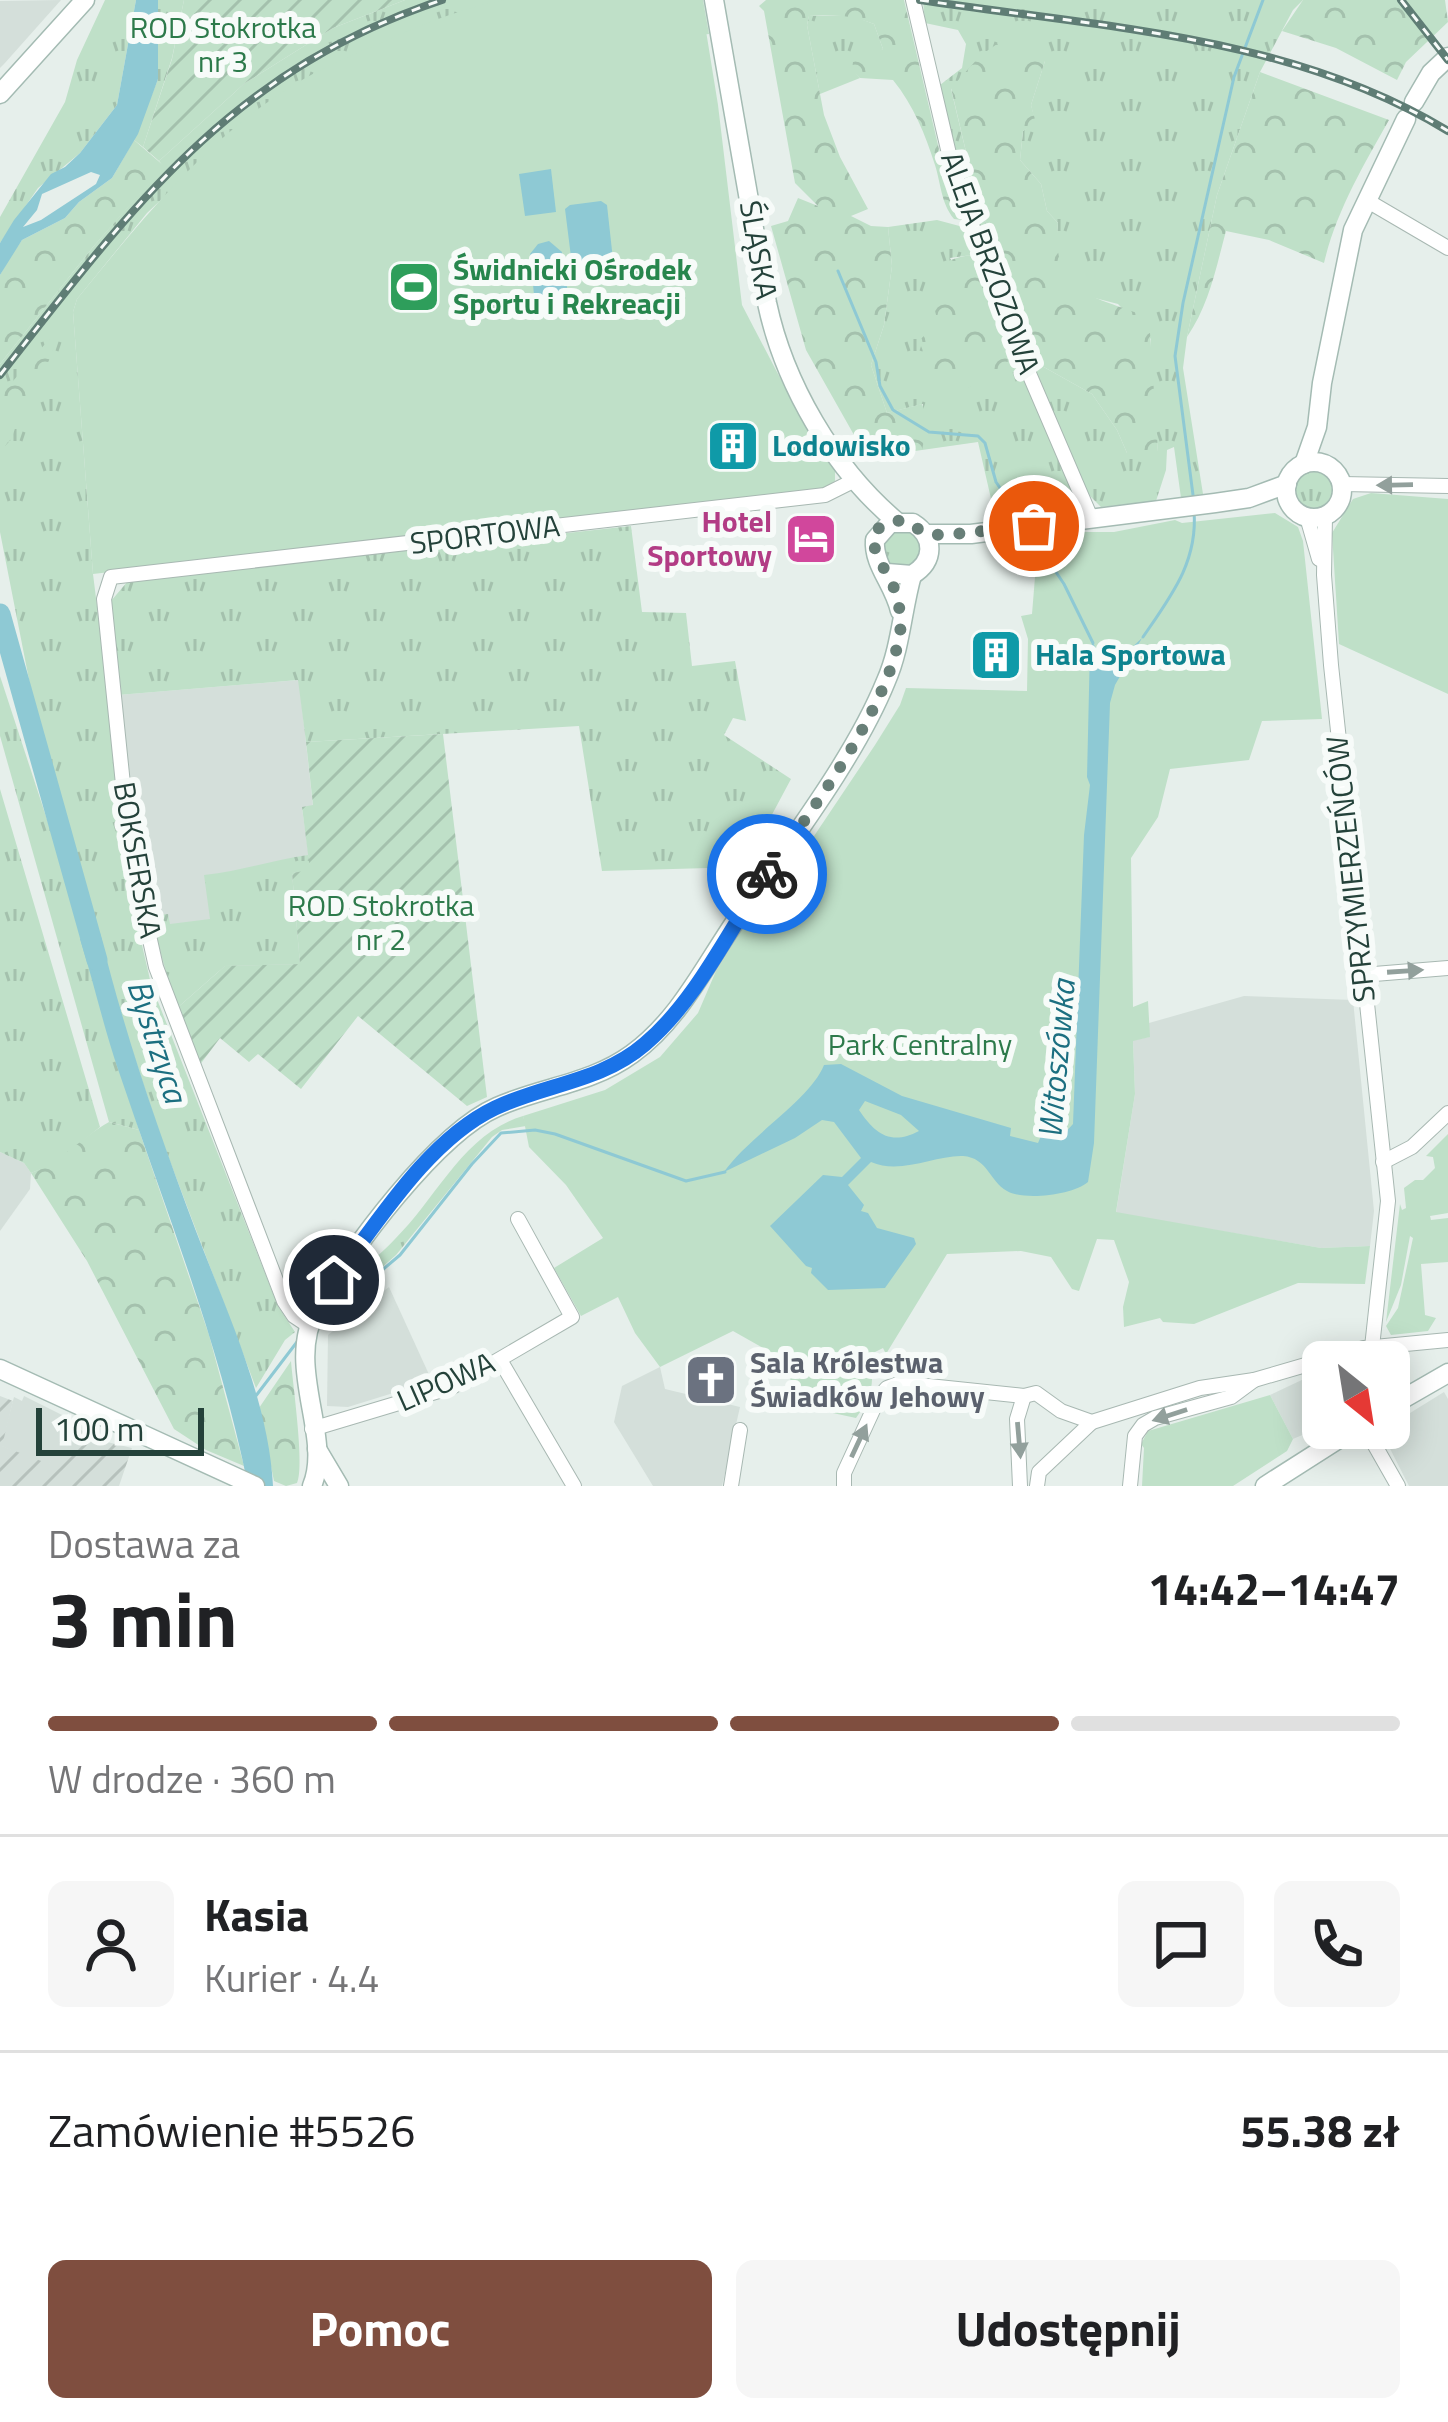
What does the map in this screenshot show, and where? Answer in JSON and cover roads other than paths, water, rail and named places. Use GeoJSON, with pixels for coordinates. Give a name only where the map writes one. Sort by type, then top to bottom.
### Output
{"type":"FeatureCollection","features":[{"type":"Feature","properties":{"kind":"street"},"geometry":{"type":"LineString","coordinates":[[0,94],[85,0]]}},
{"type":"Feature","properties":{"kind":"street","name":"ŚLĄSKA"},"geometry":{"type":"LineString","coordinates":[[715,0],[771,320],[811,415],[888,526]]}},
{"type":"Feature","properties":{"kind":"street","name":"ALEJA BRZOZOWA"},"geometry":{"type":"LineString","coordinates":[[913,0],[950,158],[994,292],[1090,518]]}},
{"type":"Feature","properties":{"kind":"street"},"geometry":{"type":"LineString","coordinates":[[1288,493],[1317,427],[1353,230],[1410,111],[1431,73],[1448,57]]}},
{"type":"Feature","properties":{"kind":"street"},"geometry":{"type":"LineString","coordinates":[[1366,200],[1448,248]]}},
{"type":"Feature","properties":{"kind":"street"},"geometry":{"type":"LineString","coordinates":[[926,534],[1024,528],[1288,493],[1316,516],[1339,503],[1342,484],[1326,464],[1317,427]]}},
{"type":"Feature","properties":{"kind":"street"},"geometry":{"type":"LineString","coordinates":[[1304,464],[1326,464]]}},
{"type":"Feature","properties":{"kind":"street","name":"SPORTOWA"},"geometry":{"type":"LineString","coordinates":[[111,578],[825,495],[855,480]]}},
{"type":"Feature","properties":{"kind":"street"},"geometry":{"type":"LineString","coordinates":[[1342,484],[1448,486]]}},
{"type":"Feature","properties":{"kind":"street","name":"SPRZYMIERZEŃCÓW"},"geometry":{"type":"LineString","coordinates":[[1316,516],[1383,1162],[1387,1233],[1375,1341]]}},
{"type":"Feature","properties":{"kind":"street"},"geometry":{"type":"LineString","coordinates":[[901,620],[896,592],[875,559],[874,549],[888,526],[913,523],[926,534],[930,555]]}},
{"type":"Feature","properties":{"kind":"street"},"geometry":{"type":"LineString","coordinates":[[329,1486],[316,1444],[306,1347],[309,1326],[334,1280],[434,1152],[465,1124],[497,1107],[611,1067],[667,1025],[842,760],[886,683],[912,575],[930,555],[971,534]]}},
{"type":"Feature","properties":{"kind":"street"},"geometry":{"type":"LineString","coordinates":[[887,573],[912,575]]}},
{"type":"Feature","properties":{"kind":"street","name":"BOKSERSKA"},"geometry":{"type":"LineString","coordinates":[[111,578],[104,598],[119,751],[140,896],[156,967],[284,1301],[309,1326]]}},
{"type":"Feature","properties":{"kind":"street"},"geometry":{"type":"LineString","coordinates":[[1362,975],[1448,968]]}},
{"type":"Feature","properties":{"kind":"street"},"geometry":{"type":"LineString","coordinates":[[1383,1162],[1412,1147],[1448,1113]]}},
{"type":"Feature","properties":{"kind":"street","name":"LIPOWA"},"geometry":{"type":"LineString","coordinates":[[316,1444],[452,1387],[572,1317],[518,1220]]}},
{"type":"Feature","properties":{"kind":"street"},"geometry":{"type":"LineString","coordinates":[[1410,1347],[1448,1340]]}},
{"type":"Feature","properties":{"kind":"street"},"geometry":{"type":"LineString","coordinates":[[500,1360],[574,1486]]}},
{"type":"Feature","properties":{"kind":"street"},"geometry":{"type":"LineString","coordinates":[[1037,1486],[1039,1472],[1092,1422],[1200,1388],[1254,1380],[1302,1363]]}},
{"type":"Feature","properties":{"kind":"street"},"geometry":{"type":"LineString","coordinates":[[0,1369],[256,1486]]}},
{"type":"Feature","properties":{"kind":"street"},"geometry":{"type":"LineString","coordinates":[[1410,1395],[1448,1372]]}},
{"type":"Feature","properties":{"kind":"street"},"geometry":{"type":"LineString","coordinates":[[1130,1486],[1135,1436],[1143,1426],[1155,1418],[1231,1397],[1254,1380]]}},
{"type":"Feature","properties":{"kind":"street"},"geometry":{"type":"LineString","coordinates":[[844,1486],[844,1473],[879,1396],[900,1383],[1024,1396],[1036,1393],[1061,1411],[1092,1422]]}},
{"type":"Feature","properties":{"kind":"street"},"geometry":{"type":"LineString","coordinates":[[1020,1486],[1017,1419],[1024,1396]]}},
{"type":"Feature","properties":{"kind":"street"},"geometry":{"type":"LineString","coordinates":[[731,1486],[740,1430]]}},
{"type":"Feature","properties":{"kind":"street"},"geometry":{"type":"LineString","coordinates":[[312,1486],[316,1444]]}},
{"type":"Feature","properties":{"kind":"street"},"geometry":{"type":"LineString","coordinates":[[316,1444],[339,1486]]}},
{"type":"Feature","properties":{"kind":"street"},"geometry":{"type":"LineString","coordinates":[[1265,1486],[1323,1449]]}},
{"type":"Feature","properties":{"kind":"street"},"geometry":{"type":"LineString","coordinates":[[1377,1449],[1398,1486]]}},
{"type":"Feature","properties":{"kind":"water"},"geometry":{"type":"Polygon","coordinates":[[[136,0],[158,0],[158,79],[138,134],[112,178],[65,218],[22,240],[0,275],[0,243],[14,220],[51,174],[80,153],[117,105],[136,0]],[[91,172],[42,194],[37,210],[23,227],[96,184],[100,175],[91,172]]]}},
{"type":"Feature","properties":{"kind":"water"},"geometry":{"type":"Polygon","coordinates":[[[551,169],[556,212],[525,216],[519,174],[551,169]]]}},
{"type":"Feature","properties":{"kind":"water"},"geometry":{"type":"Polygon","coordinates":[[[601,201],[607,205],[614,269],[577,277],[565,209],[601,201]]]}},
{"type":"Feature","properties":{"kind":"water"},"geometry":{"type":"Polygon","coordinates":[[[549,241],[562,252],[569,301],[535,305],[530,254],[538,244],[549,241]]]}},
{"type":"Feature","properties":{"kind":"water"},"geometry":{"type":"Polygon","coordinates":[[[1142,638],[1110,703],[1094,1143],[1088,1182],[1060,1193],[1025,1196],[1007,1191],[983,1165],[963,1156],[906,1166],[871,1162],[848,1185],[864,1205],[861,1211],[868,1213],[877,1228],[914,1238],[916,1244],[885,1288],[828,1290],[770,1226],[823,1175],[842,1177],[861,1158],[834,1122],[822,1120],[724,1172],[806,1091],[824,1065],[841,1064],[902,1096],[1011,1128],[1010,1136],[1038,1143],[1041,1136],[1062,1136],[1073,1124],[1093,643],[1103,660],[1113,665],[1142,638]],[[865,1101],[859,1110],[884,1135],[900,1137],[919,1131],[901,1115],[865,1101]]]}},
{"type":"Feature","properties":{"kind":"water"},"geometry":{"type":"Polygon","coordinates":[[[100,933],[156,1121],[255,1389],[273,1486],[248,1486],[207,1329],[114,1056],[80,939],[100,933]]]}},
{"type":"Feature","properties":{"kind":"waterway","name":"Witoszówka"},"geometry":{"type":"LineString","coordinates":[[1193,495],[1175,356],[1234,77],[1263,0]]}},
{"type":"Feature","properties":{"kind":"waterway"},"geometry":{"type":"LineString","coordinates":[[838,271],[893,410],[929,432],[978,436],[985,443],[996,482],[1023,522]]}},
{"type":"Feature","properties":{"kind":"waterway","name":"Witoszówka"},"geometry":{"type":"LineString","coordinates":[[1143,637],[1187,562],[1194,511]]}},
{"type":"Feature","properties":{"kind":"waterway"},"geometry":{"type":"LineString","coordinates":[[1031,535],[1064,584],[1093,643]]}},
{"type":"Feature","properties":{"kind":"waterway","name":"Bystrzyca"},"geometry":{"type":"LineString","coordinates":[[0,614],[97,960]]}},
{"type":"Feature","properties":{"kind":"waterway","name":"Witoszówka"},"geometry":{"type":"LineString","coordinates":[[322,1321],[400,1255],[501,1133],[535,1130],[555,1134],[686,1181],[725,1172]]}},
{"type":"Feature","properties":{"kind":"waterway","name":"Witoszówka"},"geometry":{"type":"LineString","coordinates":[[255,1397],[300,1338]]}},
{"type":"Feature","properties":{"kind":"railway"},"geometry":{"type":"LineString","coordinates":[[0,375],[142,201],[244,106],[302,65],[368,30],[442,0]]}},
{"type":"Feature","properties":{"kind":"railway"},"geometry":{"type":"LineString","coordinates":[[920,0],[1124,28],[1259,54],[1387,99],[1448,131]]}},
{"type":"Feature","properties":{"kind":"railway"},"geometry":{"type":"LineString","coordinates":[[1401,0],[1448,60]]}},
{"type":"Feature","properties":{"kind":"place","name":"Świdnicki Ośrodek Sportu i Rekreacji"},"geometry":{"type":"Point","coordinates":[414,287]}},
{"type":"Feature","properties":{"kind":"place","name":"Lodowisko"},"geometry":{"type":"Point","coordinates":[733,446]}},
{"type":"Feature","properties":{"kind":"place","name":"Hotel Sportowy"},"geometry":{"type":"Point","coordinates":[811,539]}},
{"type":"Feature","properties":{"kind":"place","name":"Hala Sportowa"},"geometry":{"type":"Point","coordinates":[996,655]}},
{"type":"Feature","properties":{"kind":"place","name":"Sala Królestwa Świadków Jehowy"},"geometry":{"type":"Point","coordinates":[711,1380]}},
{"type":"Feature","properties":{"kind":"park label","name":"ROD Stokrotka nr 3"},"geometry":{"type":"Point","coordinates":[223,45]}},
{"type":"Feature","properties":{"kind":"park label","name":"ROD Stokrotka nr 2"},"geometry":{"type":"Point","coordinates":[381,923]}},
{"type":"Feature","properties":{"kind":"park label","name":"Park Centralny"},"geometry":{"type":"Point","coordinates":[920,1045]}}]}
